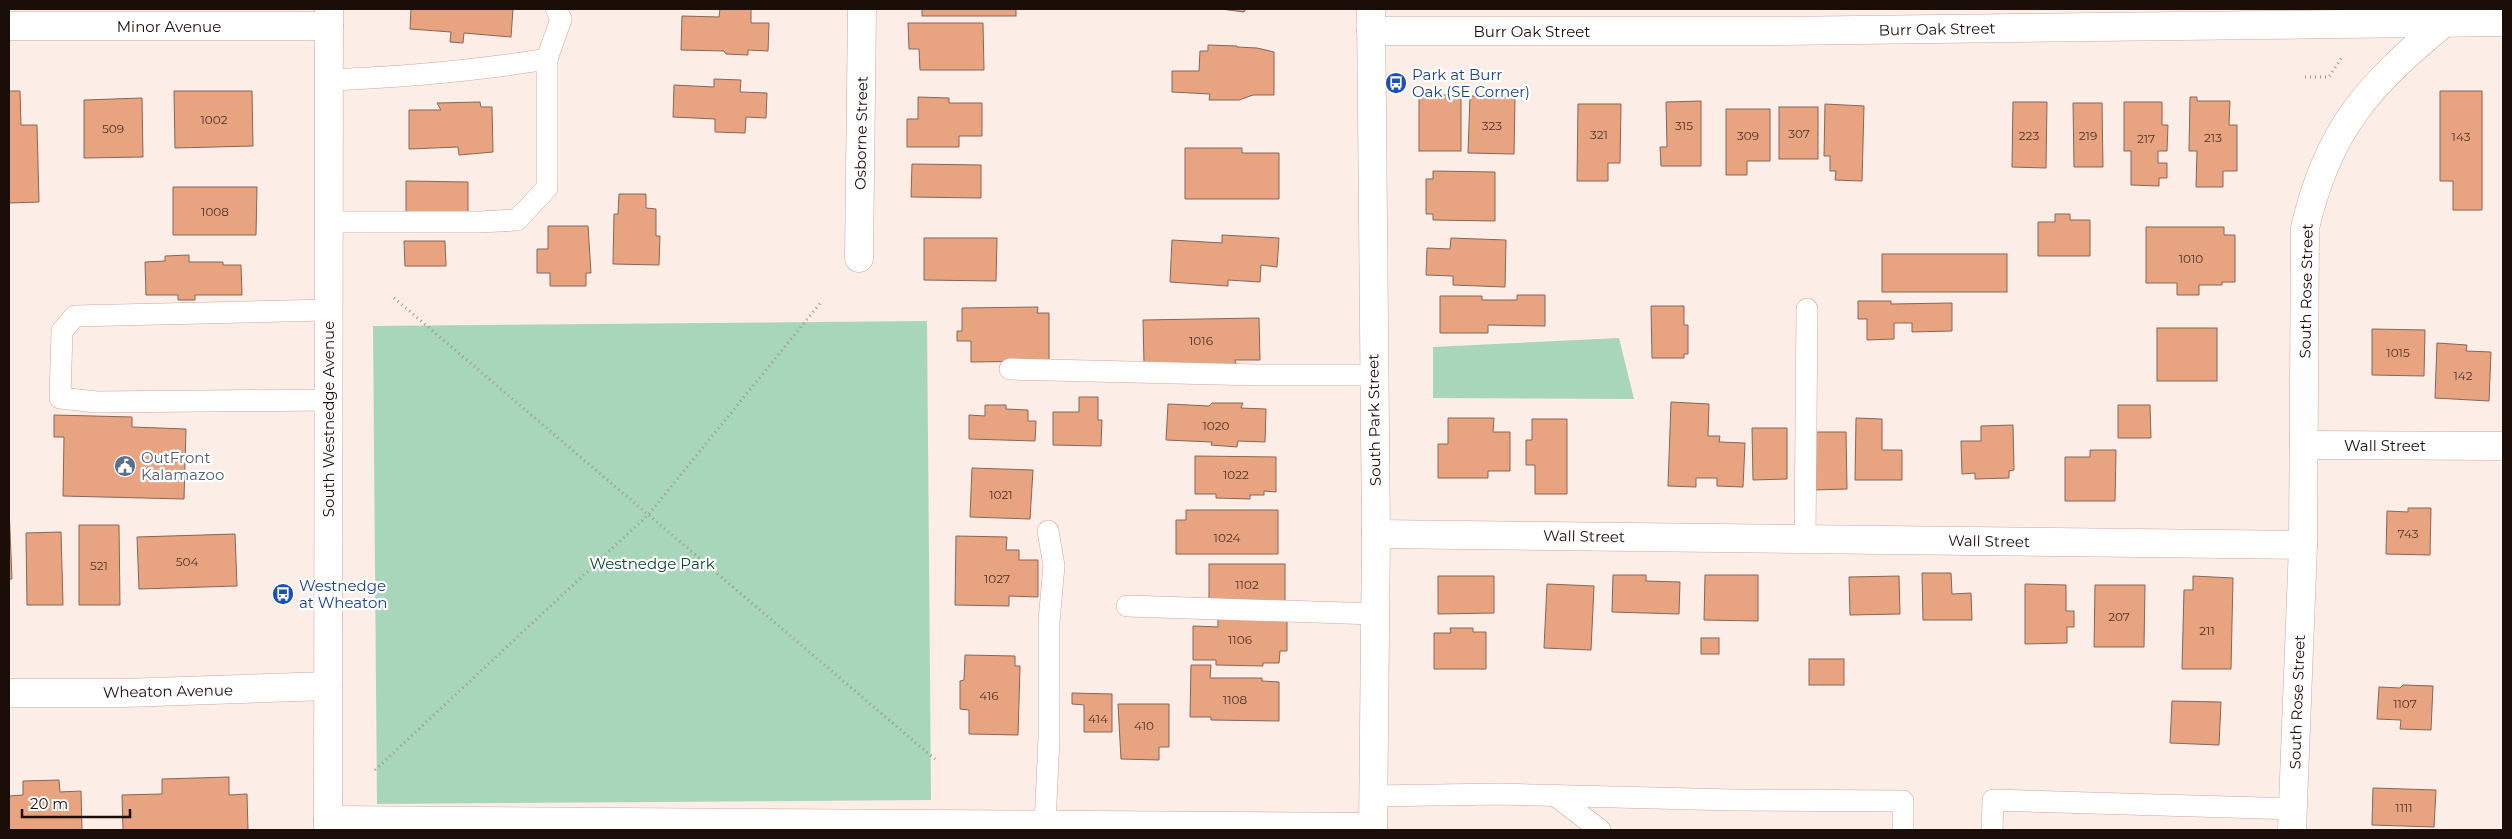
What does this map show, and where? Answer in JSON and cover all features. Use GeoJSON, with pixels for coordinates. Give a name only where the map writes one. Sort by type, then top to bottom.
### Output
{"type":"FeatureCollection","features":[{"type":"Feature","properties":{"kind":"street","name":"Osborne Street"},"geometry":{"type":"LineString","coordinates":[[859,258],[862,9]]}},
{"type":"Feature","properties":{"kind":"street","name":"Burr Oak Street"},"geometry":{"type":"LineString","coordinates":[[1371,20],[1779,20],[2449,15],[2503,22]]}},
{"type":"Feature","properties":{"kind":"street","name":"South Rose Street"},"geometry":{"type":"LineString","coordinates":[[2304,445],[2305,228],[2314,188],[2338,137],[2356,108],[2376,84],[2449,15]]}},
{"type":"Feature","properties":{"kind":"street","name":"Minor Avenue"},"geometry":{"type":"LineString","coordinates":[[9,26],[329,18]]}},
{"type":"Feature","properties":{"kind":"street","name":"South Westnedge Avenue"},"geometry":{"type":"LineString","coordinates":[[328,825],[329,18]]}},
{"type":"Feature","properties":{"kind":"street","name":"South Park Street"},"geometry":{"type":"LineString","coordinates":[[1371,20],[1376,534],[1373,828]]}},
{"type":"Feature","properties":{"kind":"street","name":"Wall Street"},"geometry":{"type":"LineString","coordinates":[[2304,445],[2503,446]]}},
{"type":"Feature","properties":{"kind":"street"},"geometry":{"type":"LineString","coordinates":[[2303,544],[2304,445]]}},
{"type":"Feature","properties":{"kind":"street","name":"Wall Street"},"geometry":{"type":"LineString","coordinates":[[1376,534],[2303,544]]}},
{"type":"Feature","properties":{"kind":"street","name":"South Rose Street"},"geometry":{"type":"LineString","coordinates":[[2293,820],[2303,544]]}},
{"type":"Feature","properties":{"kind":"street","name":"Wheaton Avenue"},"geometry":{"type":"LineString","coordinates":[[9,693],[124,693],[328,686]]}},
{"type":"Feature","properties":{"kind":"street"},"geometry":{"type":"LineString","coordinates":[[328,825],[858,827],[1045,825],[1373,828]]}},
{"type":"Feature","properties":{"kind":"lane"},"geometry":{"type":"LineString","coordinates":[[328,222],[480,222],[517,220],[547,188],[547,59],[561,19],[556,9]]}},
{"type":"Feature","properties":{"kind":"lane"},"geometry":{"type":"LineString","coordinates":[[329,80],[412,76],[498,67],[547,59]]}},
{"type":"Feature","properties":{"kind":"lane"},"geometry":{"type":"LineString","coordinates":[[1805,538],[1807,309]]}},
{"type":"Feature","properties":{"kind":"lane"},"geometry":{"type":"LineString","coordinates":[[328,310],[75,316],[62,331],[60,398],[97,402],[328,400]]}},
{"type":"Feature","properties":{"kind":"lane"},"geometry":{"type":"LineString","coordinates":[[1010,369],[1374,375]]}},
{"type":"Feature","properties":{"kind":"lane"},"geometry":{"type":"LineString","coordinates":[[1045,825],[1049,738],[1049,621],[1054,566],[1048,531]]}},
{"type":"Feature","properties":{"kind":"lane"},"geometry":{"type":"LineString","coordinates":[[1127,606],[1375,614]]}},
{"type":"Feature","properties":{"kind":"lane"},"geometry":{"type":"LineString","coordinates":[[1373,796],[1499,794],[1903,801],[1903,830]]}},
{"type":"Feature","properties":{"kind":"lane"},"geometry":{"type":"LineString","coordinates":[[1556,796],[1600,830]]}},
{"type":"Feature","properties":{"kind":"lane"},"geometry":{"type":"LineString","coordinates":[[1992,830],[1992,800],[2293,820]]}},
{"type":"Feature","properties":{"kind":"path"},"geometry":{"type":"LineString","coordinates":[[2305,77],[2329,77],[2346,50]]}},
{"type":"Feature","properties":{"kind":"path"},"geometry":{"type":"LineString","coordinates":[[394,298],[936,760]]}},
{"type":"Feature","properties":{"kind":"path"},"geometry":{"type":"LineString","coordinates":[[375,770],[648,515],[822,301]]}},
{"type":"Feature","properties":{"kind":"green space","name":"Westnedge Park"},"geometry":{"type":"Polygon","coordinates":[[[927,321],[931,800],[377,804],[373,326],[927,321]]]}},
{"type":"Feature","properties":{"kind":"green space"},"geometry":{"type":"Polygon","coordinates":[[[1619,338],[1634,399],[1433,398],[1433,347],[1619,338]]]}},
{"type":"Feature","properties":{"kind":"building"},"geometry":{"type":"Polygon","coordinates":[[[411,9],[513,9],[511,37],[464,33],[463,43],[450,42],[451,32],[410,29],[411,9]]]}},
{"type":"Feature","properties":{"kind":"building"},"geometry":{"type":"Polygon","coordinates":[[[720,9],[751,9],[751,23],[769,23],[768,51],[748,50],[748,55],[726,54],[724,51],[681,50],[682,16],[719,17],[720,9]]]}},
{"type":"Feature","properties":{"kind":"building"},"geometry":{"type":"Polygon","coordinates":[[[922,9],[1016,9],[1016,16],[922,16],[922,9]]]}},
{"type":"Feature","properties":{"kind":"building"},"geometry":{"type":"Polygon","coordinates":[[[1221,9],[1246,9],[1244,12],[1221,9]]]}},
{"type":"Feature","properties":{"kind":"building"},"geometry":{"type":"Polygon","coordinates":[[[908,23],[983,23],[984,70],[920,70],[919,49],[909,49],[908,23]]]}},
{"type":"Feature","properties":{"kind":"building"},"geometry":{"type":"Polygon","coordinates":[[[1208,45],[1257,48],[1274,52],[1274,95],[1253,95],[1239,100],[1209,100],[1210,94],[1172,92],[1172,71],[1199,71],[1200,51],[1208,51],[1208,45]]]}},
{"type":"Feature","properties":{"kind":"building"},"geometry":{"type":"Polygon","coordinates":[[[714,79],[741,80],[740,92],[767,93],[766,118],[746,117],[745,133],[715,132],[715,119],[673,117],[674,85],[714,87],[714,79]]]}},
{"type":"Feature","properties":{"kind":"building"},"geometry":{"type":"Polygon","coordinates":[[[9,91],[20,91],[21,125],[37,125],[39,202],[9,203],[9,91]]]}},
{"type":"Feature","properties":{"kind":"building"},"geometry":{"type":"Polygon","coordinates":[[[174,91],[252,91],[253,146],[175,148],[174,91]]]}},
{"type":"Feature","properties":{"kind":"building"},"geometry":{"type":"Polygon","coordinates":[[[2440,91],[2482,91],[2482,210],[2453,210],[2453,181],[2440,181],[2440,91]]]}},
{"type":"Feature","properties":{"kind":"building"},"geometry":{"type":"Polygon","coordinates":[[[1419,95],[1461,95],[1461,151],[1419,151],[1419,95]]]}},
{"type":"Feature","properties":{"kind":"building"},"geometry":{"type":"Polygon","coordinates":[[[1470,96],[1515,97],[1514,154],[1468,153],[1470,96]]]}},
{"type":"Feature","properties":{"kind":"building"},"geometry":{"type":"Polygon","coordinates":[[[918,97],[949,98],[949,103],[982,103],[982,136],[959,136],[959,147],[907,147],[907,119],[918,119],[918,97]]]}},
{"type":"Feature","properties":{"kind":"building"},"geometry":{"type":"Polygon","coordinates":[[[2190,97],[2197,97],[2197,101],[2230,101],[2229,125],[2237,125],[2237,171],[2223,171],[2223,187],[2196,187],[2197,151],[2189,151],[2190,97]]]}},
{"type":"Feature","properties":{"kind":"building"},"geometry":{"type":"Polygon","coordinates":[[[142,98],[143,157],[84,158],[84,100],[142,98]]]}},
{"type":"Feature","properties":{"kind":"building"},"geometry":{"type":"Polygon","coordinates":[[[1701,101],[1701,166],[1661,166],[1660,147],[1667,147],[1666,102],[1701,101]]]}},
{"type":"Feature","properties":{"kind":"building"},"geometry":{"type":"Polygon","coordinates":[[[480,102],[481,107],[492,107],[493,152],[459,155],[458,147],[409,149],[409,110],[441,110],[437,103],[480,102]]]}},
{"type":"Feature","properties":{"kind":"building"},"geometry":{"type":"Polygon","coordinates":[[[2013,102],[2047,102],[2046,168],[2012,167],[2013,102]]]}},
{"type":"Feature","properties":{"kind":"building"},"geometry":{"type":"Polygon","coordinates":[[[2124,102],[2162,102],[2162,125],[2168,125],[2167,151],[2158,151],[2158,163],[2167,163],[2167,178],[2159,178],[2159,186],[2131,185],[2131,151],[2124,151],[2124,102]]]}},
{"type":"Feature","properties":{"kind":"building"},"geometry":{"type":"Polygon","coordinates":[[[2073,103],[2102,103],[2103,167],[2074,167],[2073,103]]]}},
{"type":"Feature","properties":{"kind":"building"},"geometry":{"type":"Polygon","coordinates":[[[1578,104],[1621,104],[1620,163],[1608,163],[1608,181],[1577,181],[1578,104]]]}},
{"type":"Feature","properties":{"kind":"building"},"geometry":{"type":"Polygon","coordinates":[[[1825,104],[1864,106],[1862,181],[1835,180],[1836,171],[1830,171],[1830,156],[1824,156],[1825,104]]]}},
{"type":"Feature","properties":{"kind":"building"},"geometry":{"type":"Polygon","coordinates":[[[1779,107],[1818,107],[1818,159],[1779,159],[1779,107]]]}},
{"type":"Feature","properties":{"kind":"building"},"geometry":{"type":"Polygon","coordinates":[[[1726,109],[1770,109],[1770,161],[1747,161],[1747,175],[1726,175],[1726,109]]]}},
{"type":"Feature","properties":{"kind":"building"},"geometry":{"type":"Polygon","coordinates":[[[1185,148],[1242,148],[1242,153],[1279,153],[1279,199],[1185,199],[1185,148]]]}},
{"type":"Feature","properties":{"kind":"building"},"geometry":{"type":"Polygon","coordinates":[[[912,164],[981,165],[981,198],[911,197],[912,164]]]}},
{"type":"Feature","properties":{"kind":"building"},"geometry":{"type":"Polygon","coordinates":[[[1433,171],[1495,172],[1495,221],[1433,220],[1433,214],[1426,214],[1426,179],[1433,179],[1433,171]]]}},
{"type":"Feature","properties":{"kind":"building"},"geometry":{"type":"Polygon","coordinates":[[[406,181],[468,182],[468,220],[406,220],[406,181]]]}},
{"type":"Feature","properties":{"kind":"building"},"geometry":{"type":"Polygon","coordinates":[[[173,187],[257,187],[256,235],[173,235],[173,187]]]}},
{"type":"Feature","properties":{"kind":"building"},"geometry":{"type":"Polygon","coordinates":[[[619,194],[646,194],[646,208],[656,209],[656,236],[660,236],[659,265],[613,264],[614,214],[618,214],[619,194]]]}},
{"type":"Feature","properties":{"kind":"building"},"geometry":{"type":"Polygon","coordinates":[[[2055,214],[2070,214],[2070,220],[2090,220],[2090,256],[2038,256],[2038,222],[2055,222],[2055,214]]]}},
{"type":"Feature","properties":{"kind":"building"},"geometry":{"type":"Polygon","coordinates":[[[548,226],[588,226],[591,273],[586,273],[586,286],[550,286],[550,273],[537,273],[537,249],[548,249],[548,226]]]}},
{"type":"Feature","properties":{"kind":"building"},"geometry":{"type":"Polygon","coordinates":[[[2146,227],[2224,227],[2224,235],[2235,235],[2235,282],[2222,282],[2222,285],[2199,285],[2199,295],[2177,295],[2177,283],[2146,283],[2146,227]]]}},
{"type":"Feature","properties":{"kind":"building"},"geometry":{"type":"Polygon","coordinates":[[[1222,235],[1279,238],[1277,267],[1261,265],[1260,282],[1228,280],[1228,286],[1170,282],[1172,240],[1222,243],[1222,235]]]}},
{"type":"Feature","properties":{"kind":"building"},"geometry":{"type":"Polygon","coordinates":[[[924,238],[997,238],[996,281],[924,280],[924,238]]]}},
{"type":"Feature","properties":{"kind":"building"},"geometry":{"type":"Polygon","coordinates":[[[1451,238],[1506,240],[1505,287],[1453,285],[1453,276],[1426,275],[1427,248],[1450,249],[1451,238]]]}},
{"type":"Feature","properties":{"kind":"building"},"geometry":{"type":"Polygon","coordinates":[[[404,241],[445,241],[446,266],[405,266],[404,241]]]}},
{"type":"Feature","properties":{"kind":"building"},"geometry":{"type":"Polygon","coordinates":[[[1882,254],[2007,254],[2007,292],[1882,292],[1882,254]]]}},
{"type":"Feature","properties":{"kind":"building"},"geometry":{"type":"Polygon","coordinates":[[[189,255],[189,262],[223,262],[223,265],[241,265],[242,295],[195,295],[195,300],[178,300],[178,295],[146,295],[145,262],[165,261],[165,256],[189,255]]]}},
{"type":"Feature","properties":{"kind":"building"},"geometry":{"type":"Polygon","coordinates":[[[1517,295],[1545,295],[1545,326],[1488,325],[1488,333],[1440,333],[1440,296],[1482,296],[1482,300],[1517,300],[1517,295]]]}},
{"type":"Feature","properties":{"kind":"building"},"geometry":{"type":"Polygon","coordinates":[[[1858,301],[1891,301],[1891,304],[1952,303],[1952,331],[1912,332],[1912,323],[1894,323],[1894,339],[1867,340],[1867,319],[1858,319],[1858,301]]]}},
{"type":"Feature","properties":{"kind":"building"},"geometry":{"type":"Polygon","coordinates":[[[1651,306],[1684,306],[1684,325],[1688,325],[1688,354],[1684,354],[1684,358],[1652,358],[1651,306]]]}},
{"type":"Feature","properties":{"kind":"building"},"geometry":{"type":"Polygon","coordinates":[[[1038,307],[1037,313],[1049,313],[1049,361],[971,362],[971,341],[957,341],[957,331],[962,331],[962,308],[1038,307]]]}},
{"type":"Feature","properties":{"kind":"building"},"geometry":{"type":"Polygon","coordinates":[[[1259,318],[1260,360],[1235,360],[1237,368],[1144,363],[1143,320],[1259,318]]]}},
{"type":"Feature","properties":{"kind":"building"},"geometry":{"type":"Polygon","coordinates":[[[2157,328],[2217,328],[2217,381],[2157,381],[2157,328]]]}},
{"type":"Feature","properties":{"kind":"building"},"geometry":{"type":"Polygon","coordinates":[[[2372,329],[2425,330],[2424,376],[2372,375],[2372,329]]]}},
{"type":"Feature","properties":{"kind":"building"},"geometry":{"type":"Polygon","coordinates":[[[2437,343],[2467,345],[2466,351],[2491,352],[2489,401],[2435,398],[2437,343]]]}},
{"type":"Feature","properties":{"kind":"building"},"geometry":{"type":"Polygon","coordinates":[[[1079,397],[1098,397],[1098,420],[1102,420],[1101,446],[1053,445],[1053,412],[1079,412],[1079,397]]]}},
{"type":"Feature","properties":{"kind":"building"},"geometry":{"type":"Polygon","coordinates":[[[1671,402],[1709,404],[1708,436],[1720,436],[1719,442],[1745,443],[1743,487],[1717,486],[1717,478],[1696,478],[1696,487],[1668,486],[1671,402]]]}},
{"type":"Feature","properties":{"kind":"building"},"geometry":{"type":"Polygon","coordinates":[[[1212,403],[1243,403],[1241,408],[1266,409],[1265,442],[1238,441],[1237,447],[1211,445],[1212,442],[1166,440],[1168,404],[1209,406],[1212,403]]]}},
{"type":"Feature","properties":{"kind":"building"},"geometry":{"type":"Polygon","coordinates":[[[985,405],[1006,405],[1006,409],[1028,410],[1028,421],[1036,421],[1035,441],[969,439],[969,415],[985,416],[985,405]]]}},
{"type":"Feature","properties":{"kind":"building"},"geometry":{"type":"Polygon","coordinates":[[[2118,405],[2150,405],[2151,438],[2118,438],[2118,405]]]}},
{"type":"Feature","properties":{"kind":"building"},"geometry":{"type":"Polygon","coordinates":[[[54,415],[132,417],[132,427],[186,429],[184,499],[63,496],[64,437],[54,437],[54,415]]]}},
{"type":"Feature","properties":{"kind":"building"},"geometry":{"type":"Polygon","coordinates":[[[1448,418],[1494,418],[1493,432],[1510,432],[1510,471],[1488,471],[1488,478],[1438,478],[1438,444],[1448,444],[1448,418]]]}},
{"type":"Feature","properties":{"kind":"building"},"geometry":{"type":"Polygon","coordinates":[[[1856,418],[1882,419],[1882,450],[1902,450],[1902,480],[1855,480],[1856,418]]]}},
{"type":"Feature","properties":{"kind":"building"},"geometry":{"type":"Polygon","coordinates":[[[1532,419],[1567,419],[1567,494],[1535,494],[1535,465],[1526,465],[1526,440],[1532,440],[1532,419]]]}},
{"type":"Feature","properties":{"kind":"building"},"geometry":{"type":"Polygon","coordinates":[[[2013,425],[2014,470],[2009,471],[2009,478],[1975,479],[1975,473],[1962,474],[1961,441],[1981,441],[1981,426],[2013,425]]]}},
{"type":"Feature","properties":{"kind":"building"},"geometry":{"type":"Polygon","coordinates":[[[1752,428],[1787,428],[1787,479],[1753,480],[1752,428]]]}},
{"type":"Feature","properties":{"kind":"building"},"geometry":{"type":"Polygon","coordinates":[[[1809,432],[1846,432],[1847,489],[1814,490],[1809,432]]]}},
{"type":"Feature","properties":{"kind":"building"},"geometry":{"type":"Polygon","coordinates":[[[2090,450],[2116,450],[2115,501],[2065,501],[2065,457],[2090,457],[2090,450]]]}},
{"type":"Feature","properties":{"kind":"building"},"geometry":{"type":"Polygon","coordinates":[[[1195,456],[1276,457],[1276,492],[1264,491],[1264,495],[1250,495],[1250,499],[1216,498],[1216,494],[1195,494],[1195,456]]]}},
{"type":"Feature","properties":{"kind":"building"},"geometry":{"type":"Polygon","coordinates":[[[972,468],[1033,470],[1030,519],[970,517],[972,468]]]}},
{"type":"Feature","properties":{"kind":"building"},"geometry":{"type":"Polygon","coordinates":[[[9,507],[12,579],[9,579],[9,507]]]}},
{"type":"Feature","properties":{"kind":"building"},"geometry":{"type":"Polygon","coordinates":[[[2408,508],[2431,508],[2430,555],[2386,554],[2387,511],[2408,512],[2408,508]]]}},
{"type":"Feature","properties":{"kind":"building"},"geometry":{"type":"Polygon","coordinates":[[[1186,510],[1278,510],[1278,554],[1176,554],[1176,520],[1186,520],[1186,510]]]}},
{"type":"Feature","properties":{"kind":"building"},"geometry":{"type":"Polygon","coordinates":[[[79,525],[119,525],[120,605],[79,605],[79,525]]]}},
{"type":"Feature","properties":{"kind":"building"},"geometry":{"type":"Polygon","coordinates":[[[61,532],[63,605],[27,605],[26,533],[61,532]]]}},
{"type":"Feature","properties":{"kind":"building"},"geometry":{"type":"Polygon","coordinates":[[[235,534],[237,586],[139,589],[137,537],[235,534]]]}},
{"type":"Feature","properties":{"kind":"building"},"geometry":{"type":"Polygon","coordinates":[[[956,536],[1007,537],[1006,550],[1019,550],[1019,560],[1038,560],[1038,597],[1009,596],[1009,606],[955,605],[956,536]]]}},
{"type":"Feature","properties":{"kind":"building"},"geometry":{"type":"Polygon","coordinates":[[[1209,564],[1285,564],[1285,603],[1209,603],[1209,564]]]}},
{"type":"Feature","properties":{"kind":"building"},"geometry":{"type":"Polygon","coordinates":[[[1922,573],[1951,573],[1952,594],[1971,593],[1972,620],[1923,620],[1922,573]]]}},
{"type":"Feature","properties":{"kind":"building"},"geometry":{"type":"Polygon","coordinates":[[[1613,575],[1646,575],[1646,581],[1680,582],[1679,614],[1612,612],[1613,575]]]}},
{"type":"Feature","properties":{"kind":"building"},"geometry":{"type":"Polygon","coordinates":[[[1705,575],[1758,575],[1758,621],[1704,620],[1705,575]]]}},
{"type":"Feature","properties":{"kind":"building"},"geometry":{"type":"Polygon","coordinates":[[[1438,576],[1494,576],[1494,613],[1438,614],[1438,576]]]}},
{"type":"Feature","properties":{"kind":"building"},"geometry":{"type":"Polygon","coordinates":[[[1899,576],[1900,614],[1850,615],[1849,577],[1899,576]]]}},
{"type":"Feature","properties":{"kind":"building"},"geometry":{"type":"Polygon","coordinates":[[[2193,576],[2233,578],[2231,669],[2182,669],[2184,590],[2193,590],[2193,576]]]}},
{"type":"Feature","properties":{"kind":"building"},"geometry":{"type":"Polygon","coordinates":[[[1547,584],[1594,586],[1591,650],[1544,648],[1547,584]]]}},
{"type":"Feature","properties":{"kind":"building"},"geometry":{"type":"Polygon","coordinates":[[[2025,584],[2066,585],[2066,611],[2074,611],[2074,627],[2067,627],[2067,643],[2025,644],[2025,584]]]}},
{"type":"Feature","properties":{"kind":"building"},"geometry":{"type":"Polygon","coordinates":[[[2095,585],[2145,585],[2144,647],[2094,647],[2095,585]]]}},
{"type":"Feature","properties":{"kind":"building"},"geometry":{"type":"Polygon","coordinates":[[[1218,617],[1287,618],[1287,651],[1280,651],[1279,663],[1263,663],[1263,666],[1216,665],[1216,660],[1193,660],[1193,626],[1218,627],[1218,617]]]}},
{"type":"Feature","properties":{"kind":"building"},"geometry":{"type":"Polygon","coordinates":[[[1450,628],[1473,628],[1473,632],[1486,632],[1486,669],[1434,669],[1434,633],[1451,633],[1450,628]]]}},
{"type":"Feature","properties":{"kind":"building"},"geometry":{"type":"Polygon","coordinates":[[[1701,638],[1719,638],[1719,654],[1701,654],[1701,638]]]}},
{"type":"Feature","properties":{"kind":"building"},"geometry":{"type":"Polygon","coordinates":[[[965,655],[1015,656],[1015,666],[1020,666],[1018,735],[969,734],[969,710],[960,709],[960,681],[964,680],[965,655]]]}},
{"type":"Feature","properties":{"kind":"building"},"geometry":{"type":"Polygon","coordinates":[[[1809,659],[1844,659],[1844,685],[1809,685],[1809,659]]]}},
{"type":"Feature","properties":{"kind":"building"},"geometry":{"type":"Polygon","coordinates":[[[1191,665],[1211,665],[1210,678],[1262,678],[1262,681],[1279,682],[1279,721],[1211,720],[1211,717],[1190,717],[1191,665]]]}},
{"type":"Feature","properties":{"kind":"building"},"geometry":{"type":"Polygon","coordinates":[[[2403,685],[2433,686],[2431,730],[2400,729],[2401,720],[2377,719],[2379,687],[2400,688],[2403,685]]]}},
{"type":"Feature","properties":{"kind":"building"},"geometry":{"type":"Polygon","coordinates":[[[1072,693],[1112,694],[1112,732],[1084,732],[1084,705],[1072,704],[1072,693]]]}},
{"type":"Feature","properties":{"kind":"building"},"geometry":{"type":"Polygon","coordinates":[[[2172,701],[2221,702],[2219,745],[2170,743],[2172,701]]]}},
{"type":"Feature","properties":{"kind":"building"},"geometry":{"type":"Polygon","coordinates":[[[1118,704],[1169,704],[1169,747],[1159,747],[1159,760],[1121,759],[1118,704]]]}},
{"type":"Feature","properties":{"kind":"building"},"geometry":{"type":"Polygon","coordinates":[[[229,777],[229,795],[247,794],[248,830],[123,830],[122,795],[162,794],[162,779],[229,777]]]}},
{"type":"Feature","properties":{"kind":"building"},"geometry":{"type":"Polygon","coordinates":[[[59,780],[60,792],[81,791],[82,830],[9,830],[9,796],[23,795],[23,781],[59,780]]]}},
{"type":"Feature","properties":{"kind":"building"},"geometry":{"type":"Polygon","coordinates":[[[2373,788],[2436,790],[2434,827],[2372,825],[2373,788]]]}},
{"type":"Feature","properties":{"kind":"place","name":"Park at Burr Oak (SE Corner)"},"geometry":{"type":"Point","coordinates":[1396,83]}},
{"type":"Feature","properties":{"kind":"place","name":"OutFront Kalamazoo"},"geometry":{"type":"Point","coordinates":[125,466]}},
{"type":"Feature","properties":{"kind":"place","name":"Westnedge at Wheaton"},"geometry":{"type":"Point","coordinates":[283,594]}}]}
